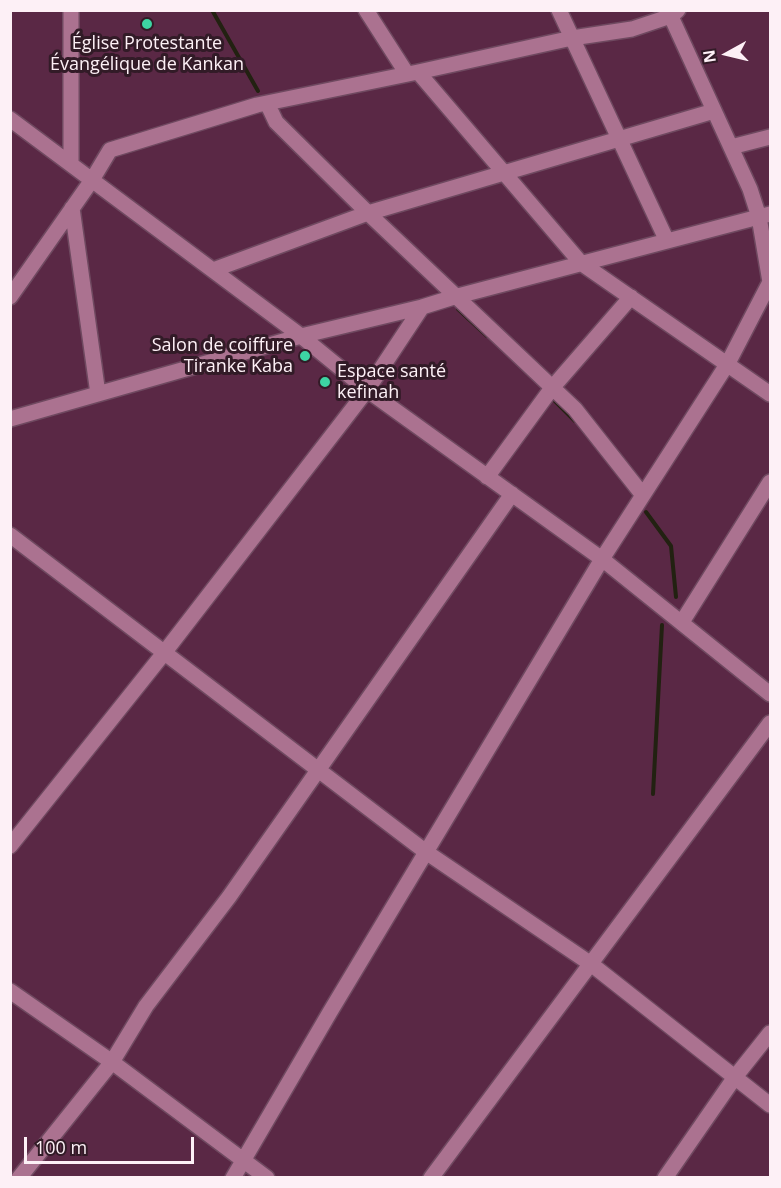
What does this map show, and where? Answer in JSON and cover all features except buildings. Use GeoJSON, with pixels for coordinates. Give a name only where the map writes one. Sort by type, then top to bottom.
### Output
{"type":"FeatureCollection","features":[{"type":"Feature","properties":{"kind":"street"},"geometry":{"type":"LineString","coordinates":[[71,10],[71,164]]}},
{"type":"Feature","properties":{"kind":"street"},"geometry":{"type":"LineString","coordinates":[[366,10],[413,73],[580,263],[771,394]]}},
{"type":"Feature","properties":{"kind":"street"},"geometry":{"type":"LineString","coordinates":[[560,10],[667,241]]}},
{"type":"Feature","properties":{"kind":"street"},"geometry":{"type":"LineString","coordinates":[[10,297],[92,180],[110,150],[267,103],[572,38],[632,29],[672,12],[730,147],[765,215],[770,281],[728,363],[602,559],[233,1178]]}},
{"type":"Feature","properties":{"kind":"street"},"geometry":{"type":"LineString","coordinates":[[267,103],[276,122],[454,297],[575,409],[642,494]]}},
{"type":"Feature","properties":{"kind":"street"},"geometry":{"type":"LineString","coordinates":[[213,270],[368,213],[504,175],[714,111]]}},
{"type":"Feature","properties":{"kind":"street"},"geometry":{"type":"LineString","coordinates":[[10,119],[301,336],[367,390],[602,559],[771,694]]}},
{"type":"Feature","properties":{"kind":"street"},"geometry":{"type":"LineString","coordinates":[[730,147],[771,137]]}},
{"type":"Feature","properties":{"kind":"street"},"geometry":{"type":"LineString","coordinates":[[72,208],[98,394]]}},
{"type":"Feature","properties":{"kind":"street"},"geometry":{"type":"LineString","coordinates":[[10,419],[301,336],[422,307],[765,215]]}},
{"type":"Feature","properties":{"kind":"street"},"geometry":{"type":"LineString","coordinates":[[487,477],[552,388],[631,297]]}},
{"type":"Feature","properties":{"kind":"street"},"geometry":{"type":"LineString","coordinates":[[10,846],[164,653],[367,390],[422,307]]}},
{"type":"Feature","properties":{"kind":"street"},"geometry":{"type":"LineString","coordinates":[[682,622],[771,482]]}},
{"type":"Feature","properties":{"kind":"street"},"geometry":{"type":"LineString","coordinates":[[20,1178],[112,1062],[146,1006],[229,897],[512,494]]}},
{"type":"Feature","properties":{"kind":"street"},"geometry":{"type":"LineString","coordinates":[[10,535],[426,852],[591,964],[771,1105]]}},
{"type":"Feature","properties":{"kind":"street"},"geometry":{"type":"LineString","coordinates":[[431,1178],[771,723]]}},
{"type":"Feature","properties":{"kind":"street"},"geometry":{"type":"LineString","coordinates":[[10,991],[112,1062],[267,1178]]}},
{"type":"Feature","properties":{"kind":"street"},"geometry":{"type":"LineString","coordinates":[[666,1178],[735,1077],[771,1033]]}},
{"type":"Feature","properties":{"kind":"waterway"},"geometry":{"type":"LineString","coordinates":[[212,10],[258,91]]}},
{"type":"Feature","properties":{"kind":"waterway"},"geometry":{"type":"LineString","coordinates":[[458,309],[487,336]]}},
{"type":"Feature","properties":{"kind":"waterway"},"geometry":{"type":"LineString","coordinates":[[555,401],[575,421]]}},
{"type":"Feature","properties":{"kind":"waterway"},"geometry":{"type":"LineString","coordinates":[[646,512],[671,546],[676,597]]}},
{"type":"Feature","properties":{"kind":"waterway"},"geometry":{"type":"LineString","coordinates":[[653,794],[662,625]]}},
{"type":"Feature","properties":{"kind":"place","name":"Église Protestante Évangélique de Kankan"},"geometry":{"type":"Point","coordinates":[147,24]}},
{"type":"Feature","properties":{"kind":"place","name":"Salon de coiffure Tiranke Kaba"},"geometry":{"type":"Point","coordinates":[305,356]}},
{"type":"Feature","properties":{"kind":"place","name":"Espace santé kefinah"},"geometry":{"type":"Point","coordinates":[325,382]}}]}
